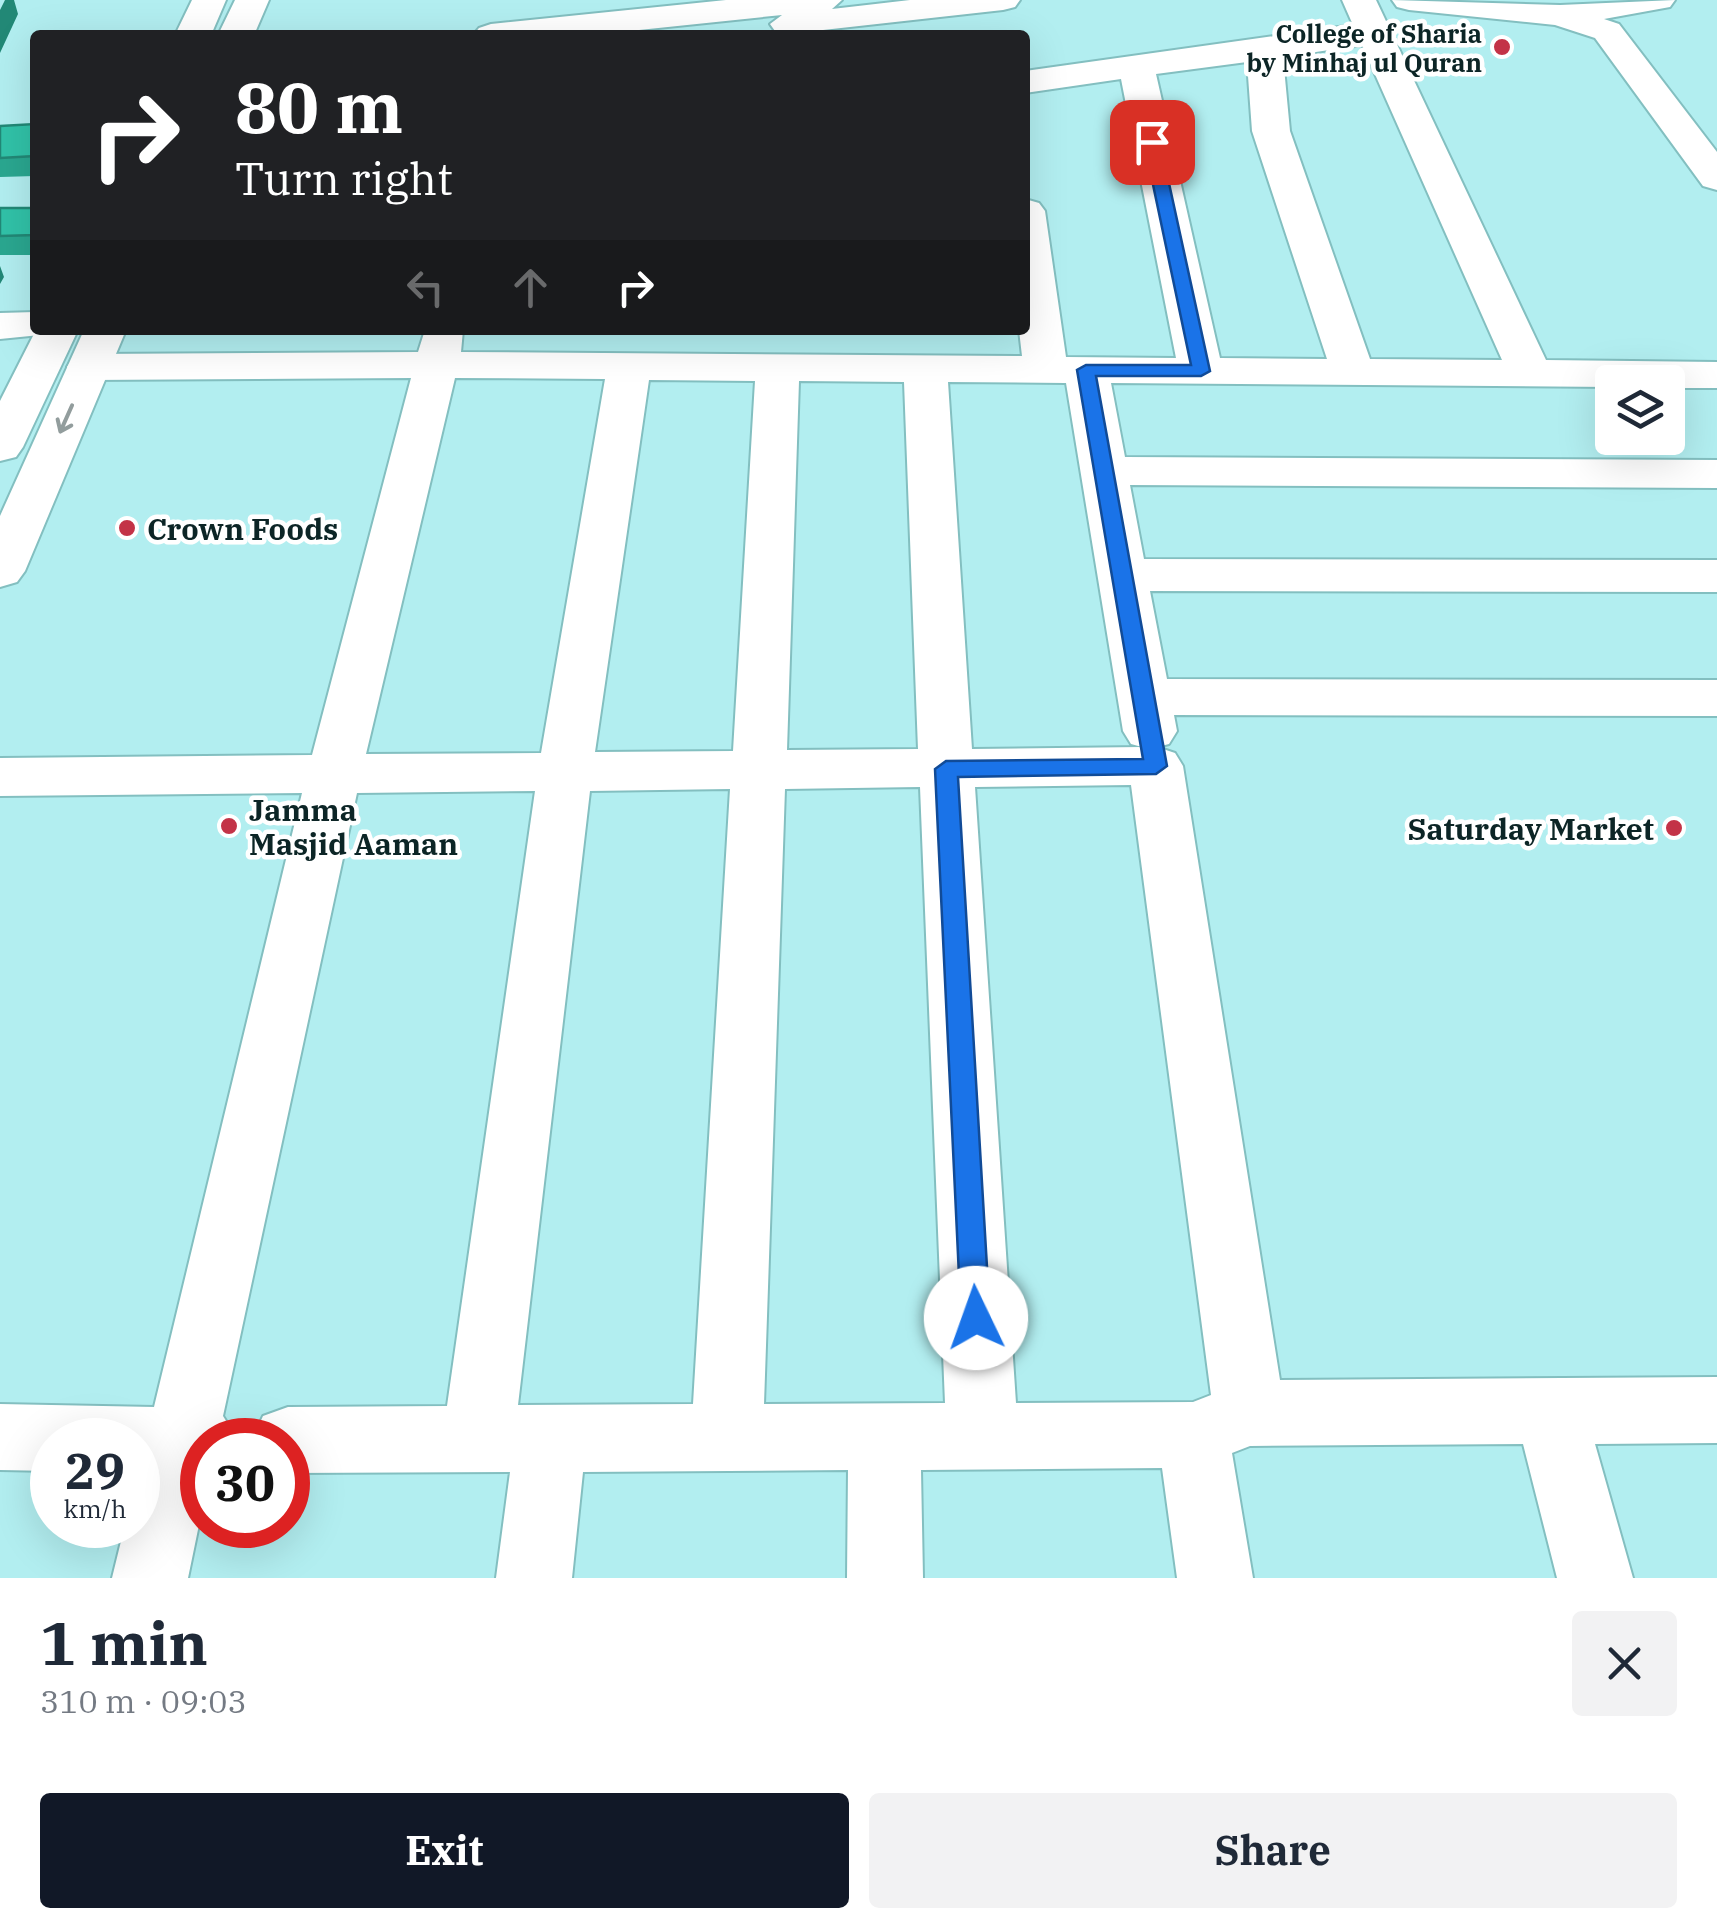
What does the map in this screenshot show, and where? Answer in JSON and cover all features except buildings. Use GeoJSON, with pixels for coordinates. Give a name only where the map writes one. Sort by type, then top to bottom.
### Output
{"type":"FeatureCollection","features":[{"type":"Feature","properties":{"kind":"street"},"geometry":{"type":"LineString","coordinates":[[195,30],[209,0]]}},
{"type":"Feature","properties":{"kind":"street"},"geometry":{"type":"LineString","coordinates":[[238,30],[252,0]]}},
{"type":"Feature","properties":{"kind":"street"},"geometry":{"type":"LineString","coordinates":[[545,30],[825,0]]}},
{"type":"Feature","properties":{"kind":"street"},"geometry":{"type":"LineString","coordinates":[[698,16],[1003,0]]}},
{"type":"Feature","properties":{"kind":"street"},"geometry":{"type":"LineString","coordinates":[[1409,0],[1560,15],[1607,31],[1717,178]]}},
{"type":"Feature","properties":{"kind":"street"},"geometry":{"type":"LineString","coordinates":[[1560,15],[1658,0]]}},
{"type":"Feature","properties":{"kind":"street"},"geometry":{"type":"LineString","coordinates":[[1030,81],[1264,48],[1367,16],[1530,374]]}},
{"type":"Feature","properties":{"kind":"street"},"geometry":{"type":"LineString","coordinates":[[1264,48],[1271,132],[1352,372]]}},
{"type":"Feature","properties":{"kind":"street"},"geometry":{"type":"LineString","coordinates":[[1136,66],[1201,371]]}},
{"type":"Feature","properties":{"kind":"street"},"geometry":{"type":"LineString","coordinates":[[1030,230],[1066,370],[1104,471],[1156,766],[1221,1424],[1216,1578]]}},
{"type":"Feature","properties":{"kind":"street"},"geometry":{"type":"LineString","coordinates":[[0,326],[30,325]]}},
{"type":"Feature","properties":{"kind":"street"},"geometry":{"type":"LineString","coordinates":[[0,448],[55,335]]}},
{"type":"Feature","properties":{"kind":"street"},"geometry":{"type":"LineString","coordinates":[[0,571],[97,349],[440,347],[604,354],[904,356],[1066,370],[1717,375]]}},
{"type":"Feature","properties":{"kind":"street"},"geometry":{"type":"LineString","coordinates":[[198,1418],[334,774],[440,347]]}},
{"type":"Feature","properties":{"kind":"street"},"geometry":{"type":"LineString","coordinates":[[478,1439],[566,772],[604,354]]}},
{"type":"Feature","properties":{"kind":"street"},"geometry":{"type":"LineString","coordinates":[[727,1438],[756,770],[758,355]]}},
{"type":"Feature","properties":{"kind":"street"},"geometry":{"type":"LineString","coordinates":[[904,356],[946,769],[982,1436]]}},
{"type":"Feature","properties":{"kind":"street"},"geometry":{"type":"LineString","coordinates":[[1104,471],[1717,474]]}},
{"type":"Feature","properties":{"kind":"street"},"geometry":{"type":"LineString","coordinates":[[1122,574],[1717,576]]}},
{"type":"Feature","properties":{"kind":"street"},"geometry":{"type":"LineString","coordinates":[[1144,698],[1717,698]]}},
{"type":"Feature","properties":{"kind":"street"},"geometry":{"type":"LineString","coordinates":[[0,777],[1156,766]]}},
{"type":"Feature","properties":{"kind":"street"},"geometry":{"type":"LineString","coordinates":[[310,1440],[982,1436],[1550,1411],[1717,1410]]}},
{"type":"Feature","properties":{"kind":"street"},"geometry":{"type":"LineString","coordinates":[[1550,1411],[1595,1578]]}},
{"type":"Feature","properties":{"kind":"street"},"geometry":{"type":"LineString","coordinates":[[0,1436],[180,1441]]}},
{"type":"Feature","properties":{"kind":"street"},"geometry":{"type":"LineString","coordinates":[[884,1437],[885,1578]]}},
{"type":"Feature","properties":{"kind":"street"},"geometry":{"type":"LineString","coordinates":[[534,1578],[550,1439]]}},
{"type":"Feature","properties":{"kind":"street"},"geometry":{"type":"LineString","coordinates":[[150,1578],[180,1482]]}},
{"type":"Feature","properties":{"kind":"place","name":"College of Sharia by Minhaj ul Quran"},"geometry":{"type":"Point","coordinates":[1502,47]}},
{"type":"Feature","properties":{"kind":"place","name":"Crown Foods"},"geometry":{"type":"Point","coordinates":[127,528]}},
{"type":"Feature","properties":{"kind":"place","name":"Jamma Masjid Aaman"},"geometry":{"type":"Point","coordinates":[229,826]}},
{"type":"Feature","properties":{"kind":"place","name":"Saturday Market"},"geometry":{"type":"Point","coordinates":[1674,828]}},
{"type":"Feature","properties":{"kind":"route"},"geometry":{"type":"LineString","coordinates":[[976,1318],[946,769],[1156,766],[1086,370],[1201,371],[1152,142]]}}]}
